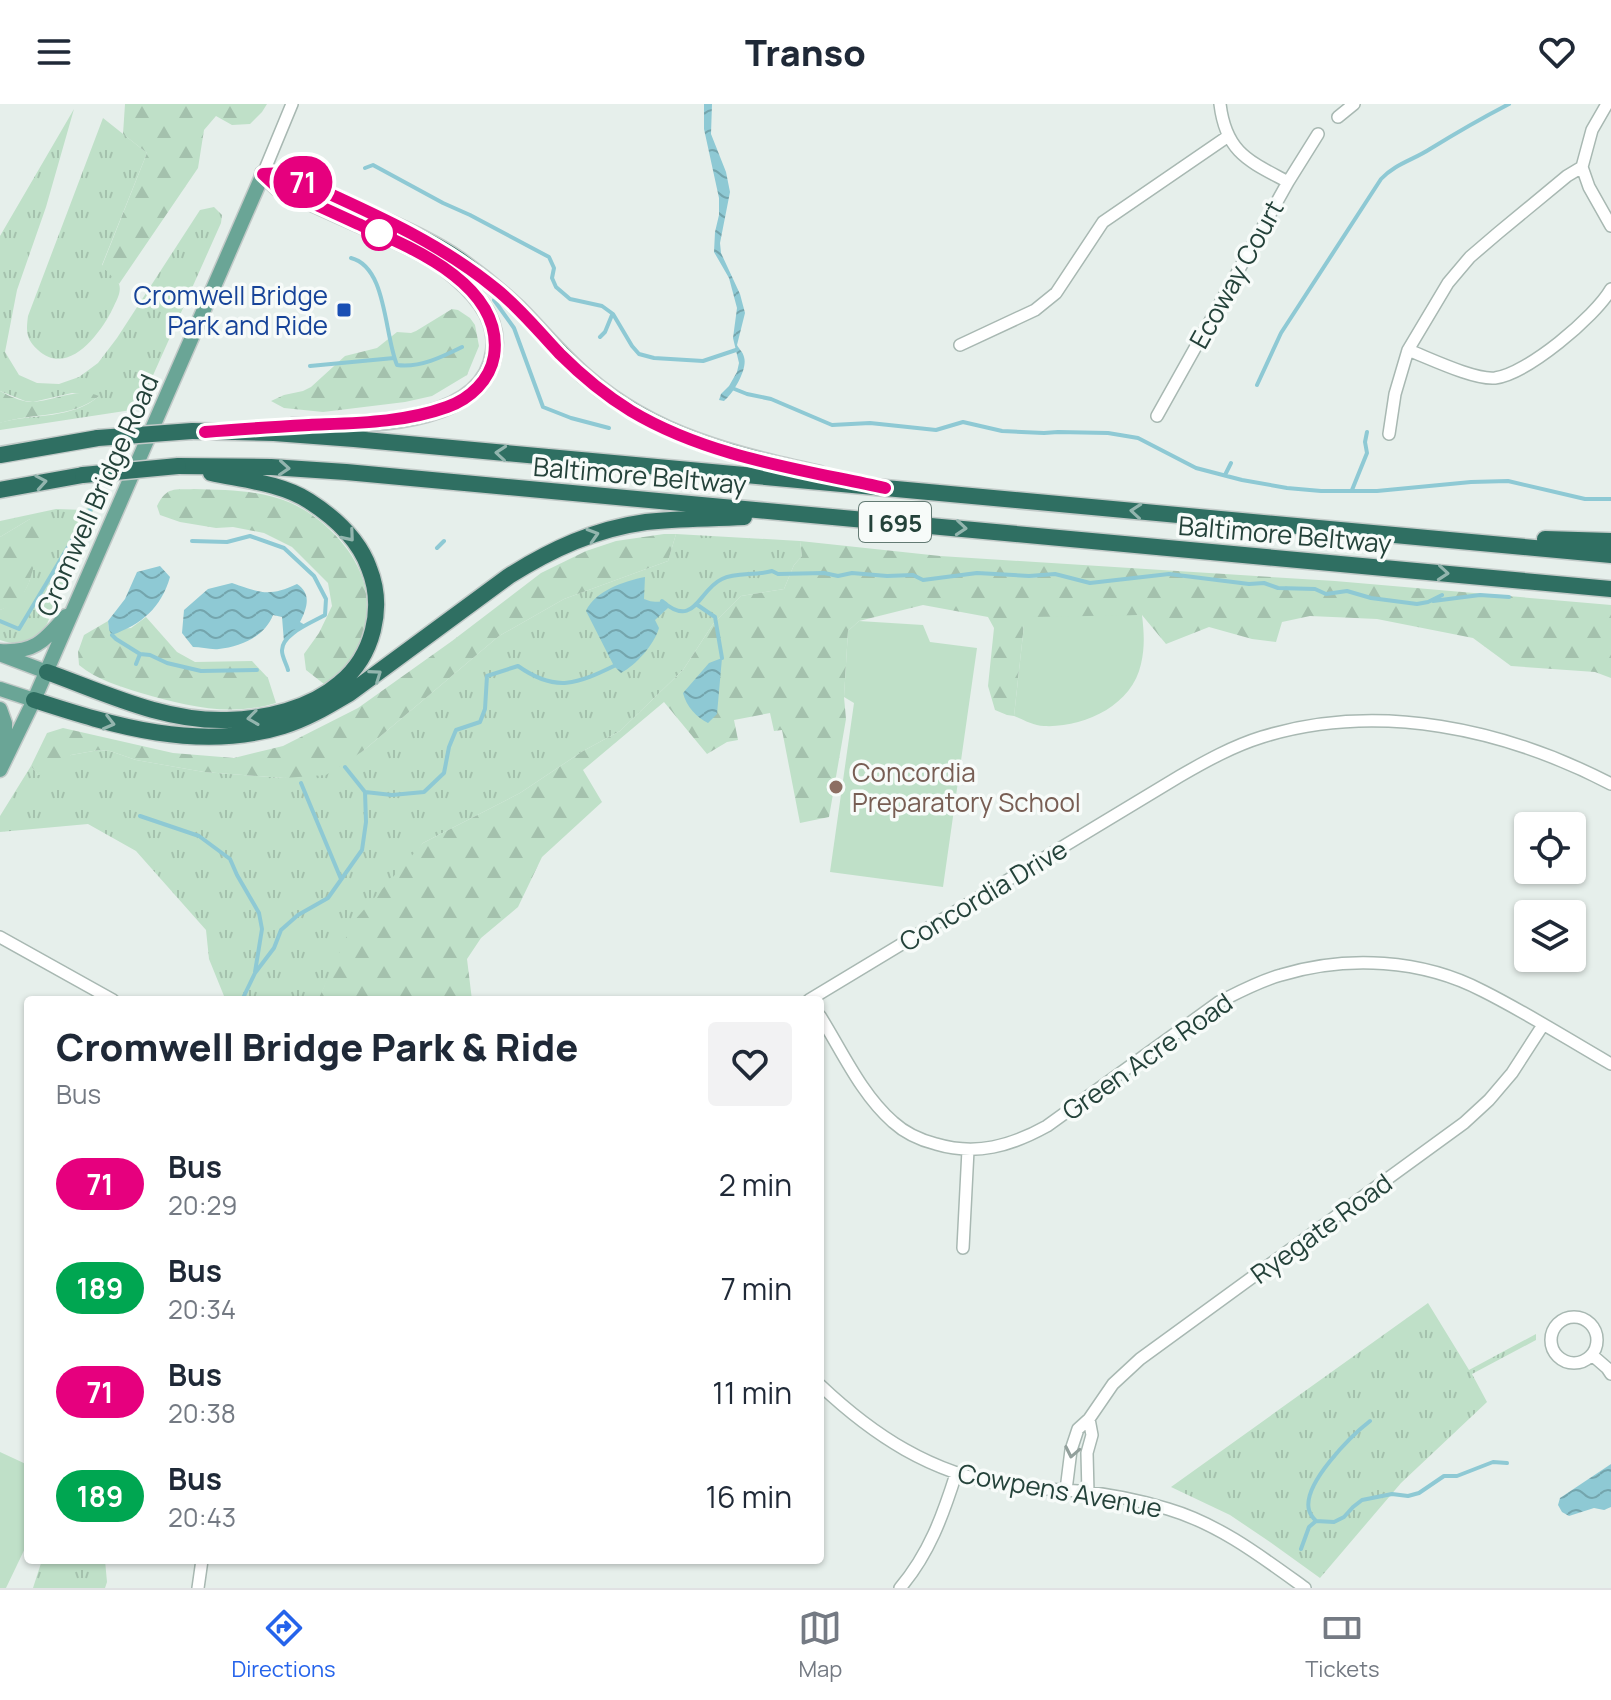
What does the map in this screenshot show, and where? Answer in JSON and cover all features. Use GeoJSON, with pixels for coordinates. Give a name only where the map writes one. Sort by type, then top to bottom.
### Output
{"type":"FeatureCollection","features":[{"type":"Feature","properties":{"kind":"highway"},"geometry":{"type":"LineString","coordinates":[[263,174],[284,173],[426,240],[457,259],[520,310],[585,377],[607,395],[656,424],[716,449],[885,488]]}},
{"type":"Feature","properties":{"kind":"highway"},"geometry":{"type":"LineString","coordinates":[[199,431],[378,422],[429,413],[449,407],[471,393],[487,375],[493,362],[495,336],[492,323],[476,297],[461,282],[419,250],[278,188],[263,174]]}},
{"type":"Feature","properties":{"kind":"highway","name":"Baltimore Beltway"},"geometry":{"type":"LineString","coordinates":[[0,452],[98,438],[199,431],[274,433],[1611,555]]}},
{"type":"Feature","properties":{"kind":"highway"},"geometry":{"type":"LineString","coordinates":[[47,672],[154,711],[185,718],[226,720],[271,715],[310,702],[341,683],[354,670],[371,639],[376,601],[369,567],[350,536],[320,509],[286,490],[178,466]]}},
{"type":"Feature","properties":{"kind":"highway","name":"Baltimore Beltway"},"geometry":{"type":"LineString","coordinates":[[0,490],[83,475],[178,466],[271,467],[1611,589]]}},
{"type":"Feature","properties":{"kind":"highway"},"geometry":{"type":"LineString","coordinates":[[34,700],[95,720],[157,733],[186,736],[258,733],[293,723],[326,708],[509,576],[561,546],[589,535],[647,522],[807,514]]}},
{"type":"Feature","properties":{"kind":"highway"},"geometry":{"type":"LineString","coordinates":[[1381,534],[1611,541]]}},
{"type":"Feature","properties":{"kind":"main road","name":"Cromwell Bridge Road"},"geometry":{"type":"LineString","coordinates":[[3,766],[47,672],[263,174]]}},
{"type":"Feature","properties":{"kind":"main road"},"geometry":{"type":"LineString","coordinates":[[0,652],[17,652],[37,646],[74,607]]}},
{"type":"Feature","properties":{"kind":"main road"},"geometry":{"type":"LineString","coordinates":[[0,652],[47,672]]}},
{"type":"Feature","properties":{"kind":"main road"},"geometry":{"type":"LineString","coordinates":[[0,689],[34,700]]}},
{"type":"Feature","properties":{"kind":"main road"},"geometry":{"type":"LineString","coordinates":[[0,709],[5,723],[3,766]]}},
{"type":"Feature","properties":{"kind":"street","name":"Cromwell Bridge Road"},"geometry":{"type":"LineString","coordinates":[[263,174],[292,104]]}},
{"type":"Feature","properties":{"kind":"street"},"geometry":{"type":"LineString","coordinates":[[1220,104],[1227,137],[1244,156],[1288,182]]}},
{"type":"Feature","properties":{"kind":"street"},"geometry":{"type":"LineString","coordinates":[[1338,117],[1354,104]]}},
{"type":"Feature","properties":{"kind":"street"},"geometry":{"type":"LineString","coordinates":[[1607,104],[1592,130],[1582,167],[1589,187],[1611,226]]}},
{"type":"Feature","properties":{"kind":"street","name":"Ecoway Court"},"geometry":{"type":"LineString","coordinates":[[1157,416],[1318,134]]}},
{"type":"Feature","properties":{"kind":"street"},"geometry":{"type":"LineString","coordinates":[[960,345],[1046,302],[1064,282],[1103,222],[1227,137]]}},
{"type":"Feature","properties":{"kind":"street"},"geometry":{"type":"LineString","coordinates":[[1389,434],[1395,394],[1408,350],[1448,283],[1470,257],[1582,167]]}},
{"type":"Feature","properties":{"kind":"street"},"geometry":{"type":"LineString","coordinates":[[1408,350],[1478,377],[1495,378],[1533,362],[1581,323],[1611,289]]}},
{"type":"Feature","properties":{"kind":"street","name":"Concordia Drive"},"geometry":{"type":"LineString","coordinates":[[817,996],[1180,776],[1236,746],[1262,737],[1323,723],[1349,721],[1436,726],[1518,744],[1555,757],[1611,784]]}},
{"type":"Feature","properties":{"kind":"street"},"geometry":{"type":"LineString","coordinates":[[0,937],[106,996]]}},
{"type":"Feature","properties":{"kind":"street","name":"Green Acre Road"},"geometry":{"type":"LineString","coordinates":[[824,1023],[867,1093],[893,1123],[927,1141],[968,1150],[994,1148],[1027,1137],[1047,1126],[1219,1002],[1269,979],[1313,967],[1366,963],[1416,968],[1448,977],[1481,990],[1611,1064]]}},
{"type":"Feature","properties":{"kind":"street","name":"Ryegate Road"},"geometry":{"type":"LineString","coordinates":[[1066,1490],[1071,1450],[1078,1429],[1089,1419],[1113,1384],[1140,1359],[1464,1123],[1512,1073],[1543,1025]]}},
{"type":"Feature","properties":{"kind":"street"},"geometry":{"type":"LineString","coordinates":[[963,1248],[968,1150]]}},
{"type":"Feature","properties":{"kind":"street"},"geometry":{"type":"LineString","coordinates":[[1570,1316],[1585,1319],[1592,1325],[1597,1339],[1592,1355],[1586,1360],[1572,1363],[1558,1358],[1550,1338],[1556,1324],[1570,1316]]}},
{"type":"Feature","properties":{"kind":"street"},"geometry":{"type":"LineString","coordinates":[[1592,1355],[1611,1374]]}},
{"type":"Feature","properties":{"kind":"street","name":"Cowpens Avenue"},"geometry":{"type":"LineString","coordinates":[[824,1389],[850,1414],[896,1446],[956,1474],[1004,1485],[1088,1493],[1167,1508],[1205,1523],[1241,1543],[1305,1588]]}},
{"type":"Feature","properties":{"kind":"street"},"geometry":{"type":"LineString","coordinates":[[1088,1493],[1087,1453],[1092,1435],[1089,1419]]}},
{"type":"Feature","properties":{"kind":"street"},"geometry":{"type":"LineString","coordinates":[[900,1588],[912,1574],[940,1522],[956,1474]]}},
{"type":"Feature","properties":{"kind":"street"},"geometry":{"type":"LineString","coordinates":[[198,1588],[201,1564]]}},
{"type":"Feature","properties":{"kind":"green space"},"geometry":{"type":"Polygon","coordinates":[[[125,104],[267,104],[250,124],[232,125],[216,116],[204,130],[198,168],[119,284],[102,266],[147,153],[123,134],[125,104]]]}},
{"type":"Feature","properties":{"kind":"green space"},"geometry":{"type":"Polygon","coordinates":[[[74,109],[46,207],[17,290],[5,352],[19,375],[37,383],[59,384],[79,377],[98,363],[200,210],[214,207],[222,215],[221,223],[138,409],[0,430],[2,422],[77,409],[99,396],[72,393],[33,402],[0,391],[0,236],[74,109]]]}},
{"type":"Feature","properties":{"kind":"green space"},"geometry":{"type":"Polygon","coordinates":[[[103,118],[147,153],[102,265],[118,282],[119,293],[92,340],[72,356],[61,359],[49,357],[29,339],[28,316],[103,118]]]}},
{"type":"Feature","properties":{"kind":"green space"},"geometry":{"type":"Polygon","coordinates":[[[452,309],[470,318],[475,325],[479,346],[467,375],[432,396],[323,412],[284,408],[271,401],[311,387],[345,356],[377,348],[397,332],[416,331],[452,309]]]}},
{"type":"Feature","properties":{"kind":"green space"},"geometry":{"type":"Polygon","coordinates":[[[0,391],[30,402],[81,393],[99,396],[65,412],[0,423],[0,391]]]}},
{"type":"Feature","properties":{"kind":"green space"},"geometry":{"type":"Polygon","coordinates":[[[194,489],[256,493],[291,503],[325,526],[353,558],[366,590],[364,629],[354,655],[324,684],[306,670],[304,654],[332,606],[328,583],[292,547],[264,533],[180,522],[160,515],[157,506],[168,492],[194,489]]]}},
{"type":"Feature","properties":{"kind":"green space"},"geometry":{"type":"Polygon","coordinates":[[[99,496],[47,624],[27,642],[0,640],[0,610],[23,594],[29,583],[33,546],[30,519],[0,537],[0,521],[56,509],[85,510],[99,496]]]}},
{"type":"Feature","properties":{"kind":"green space"},"geometry":{"type":"Polygon","coordinates":[[[44,516],[47,520],[29,583],[16,604],[0,610],[0,537],[30,519],[44,516]]]}},
{"type":"Feature","properties":{"kind":"green space"},"geometry":{"type":"Polygon","coordinates":[[[676,534],[800,541],[802,556],[794,565],[784,589],[741,596],[713,624],[683,670],[620,731],[583,751],[520,793],[423,843],[334,967],[320,996],[224,996],[209,959],[206,930],[136,851],[88,824],[0,832],[0,816],[31,766],[38,775],[71,755],[110,751],[136,760],[204,772],[284,778],[363,751],[499,636],[564,599],[668,561],[676,534]]]}},
{"type":"Feature","properties":{"kind":"green space"},"geometry":{"type":"Polygon","coordinates":[[[676,534],[668,561],[564,599],[499,636],[363,751],[326,775],[284,778],[204,772],[99,750],[71,755],[56,774],[38,775],[31,766],[47,733],[63,728],[173,753],[234,758],[283,746],[358,708],[541,573],[586,551],[616,541],[676,534]]]}},
{"type":"Feature","properties":{"kind":"green space"},"geometry":{"type":"Polygon","coordinates":[[[800,541],[940,556],[1335,581],[1611,605],[1611,678],[1595,672],[1511,666],[1473,638],[1377,619],[1310,616],[1282,622],[1276,642],[1209,627],[1166,644],[1142,615],[1024,625],[1014,716],[995,710],[988,686],[994,628],[988,617],[923,605],[859,621],[848,631],[844,697],[846,719],[829,817],[800,823],[782,730],[774,731],[770,713],[734,720],[738,740],[727,742],[707,754],[664,702],[583,770],[602,802],[542,857],[518,907],[481,938],[467,959],[472,996],[320,996],[353,922],[423,843],[520,793],[583,751],[620,731],[683,670],[713,624],[741,596],[784,589],[794,565],[802,556],[800,541]]]}},
{"type":"Feature","properties":{"kind":"green space"},"geometry":{"type":"Polygon","coordinates":[[[1142,615],[1144,640],[1141,664],[1128,692],[1117,703],[1089,718],[1059,726],[1036,725],[1014,716],[1024,625],[1032,617],[1142,615]]]}},
{"type":"Feature","properties":{"kind":"green space"},"geometry":{"type":"Polygon","coordinates":[[[146,617],[177,652],[195,662],[252,661],[268,678],[276,703],[242,709],[191,706],[116,685],[79,665],[78,652],[84,635],[108,621],[109,630],[131,628],[146,617]]]}},
{"type":"Feature","properties":{"kind":"green space"},"geometry":{"type":"Polygon","coordinates":[[[859,621],[923,625],[930,642],[977,648],[943,887],[830,872],[854,703],[844,697],[848,631],[859,621]]]}},
{"type":"Feature","properties":{"kind":"green space"},"geometry":{"type":"Polygon","coordinates":[[[1428,1303],[1469,1370],[1536,1334],[1536,1340],[1472,1374],[1487,1402],[1401,1483],[1320,1578],[1230,1515],[1171,1487],[1428,1303]]]}},
{"type":"Feature","properties":{"kind":"green space"},"geometry":{"type":"Polygon","coordinates":[[[0,1452],[24,1463],[24,1550],[6,1588],[0,1588],[0,1452]]]}},
{"type":"Feature","properties":{"kind":"green space"},"geometry":{"type":"Polygon","coordinates":[[[41,1564],[105,1564],[105,1588],[33,1588],[41,1564]]]}},
{"type":"Feature","properties":{"kind":"water"},"geometry":{"type":"Polygon","coordinates":[[[704,104],[712,104],[711,134],[726,172],[730,192],[720,243],[721,253],[740,294],[745,313],[737,345],[743,355],[744,368],[724,401],[719,400],[721,394],[729,386],[739,363],[733,338],[737,308],[729,278],[714,252],[719,198],[704,129],[704,104]]]}},
{"type":"Feature","properties":{"kind":"water"},"geometry":{"type":"Polygon","coordinates":[[[160,566],[170,577],[156,606],[132,626],[112,635],[108,621],[125,599],[137,572],[160,566]]]}},
{"type":"Feature","properties":{"kind":"water"},"geometry":{"type":"Polygon","coordinates":[[[645,577],[644,599],[667,602],[668,608],[655,620],[659,628],[649,648],[621,673],[614,666],[586,611],[603,593],[619,584],[645,577]]]}},
{"type":"Feature","properties":{"kind":"water"},"geometry":{"type":"Polygon","coordinates":[[[232,583],[265,592],[279,591],[297,584],[306,597],[300,622],[305,625],[284,642],[282,617],[273,615],[264,629],[244,643],[219,649],[193,647],[182,633],[184,610],[208,589],[232,583]]]}},
{"type":"Feature","properties":{"kind":"water"},"geometry":{"type":"Polygon","coordinates":[[[722,658],[717,714],[708,723],[692,711],[683,693],[709,663],[722,658]]]}},
{"type":"Feature","properties":{"kind":"water"},"geometry":{"type":"Polygon","coordinates":[[[1611,1464],[1611,1507],[1604,1510],[1594,1508],[1569,1516],[1562,1512],[1558,1505],[1560,1498],[1611,1464]]]}},
{"type":"Feature","properties":{"kind":"waterway"},"geometry":{"type":"LineString","coordinates":[[1257,385],[1281,333],[1381,179],[1398,166],[1509,104]]}},
{"type":"Feature","properties":{"kind":"waterway"},"geometry":{"type":"LineString","coordinates":[[365,168],[373,165],[549,257],[556,287],[570,299],[602,306],[613,314],[639,354],[703,361],[736,350]]}},
{"type":"Feature","properties":{"kind":"waterway"},"geometry":{"type":"LineString","coordinates":[[351,258],[363,264],[372,274],[383,303],[397,365],[422,363],[462,347]]}},
{"type":"Feature","properties":{"kind":"waterway"},"geometry":{"type":"LineString","coordinates":[[494,300],[514,328],[543,407],[609,428]]}},
{"type":"Feature","properties":{"kind":"waterway"},"geometry":{"type":"LineString","coordinates":[[600,337],[612,315]]}},
{"type":"Feature","properties":{"kind":"waterway"},"geometry":{"type":"LineString","coordinates":[[310,366],[394,358]]}},
{"type":"Feature","properties":{"kind":"waterway"},"geometry":{"type":"LineString","coordinates":[[732,388],[771,399],[832,425],[870,423],[936,430],[963,422],[1002,431],[1108,433],[1138,438],[1196,468],[1287,488],[1377,491],[1508,481],[1585,499],[1611,499]]}},
{"type":"Feature","properties":{"kind":"waterway"},"geometry":{"type":"LineString","coordinates":[[1352,490],[1367,453],[1367,432]]}},
{"type":"Feature","properties":{"kind":"waterway"},"geometry":{"type":"LineString","coordinates":[[1225,475],[1231,463]]}},
{"type":"Feature","properties":{"kind":"waterway"},"geometry":{"type":"LineString","coordinates":[[0,621],[19,629],[92,507]]}},
{"type":"Feature","properties":{"kind":"waterway"},"geometry":{"type":"LineString","coordinates":[[192,541],[227,542],[250,536],[284,548],[314,576],[326,599],[325,615],[287,639],[282,651],[288,670]]}},
{"type":"Feature","properties":{"kind":"waterway"},"geometry":{"type":"LineString","coordinates":[[437,548],[444,541]]}},
{"type":"Feature","properties":{"kind":"waterway"},"geometry":{"type":"LineString","coordinates":[[662,601],[673,609],[689,610],[722,579],[772,571],[778,574],[824,573],[838,576],[852,573],[913,575],[923,580],[977,573],[1055,574],[1090,583],[1169,574],[1249,584],[1264,583],[1278,588],[1315,589],[1326,594],[1347,591],[1371,598],[1417,604],[1442,595]]}},
{"type":"Feature","properties":{"kind":"waterway"},"geometry":{"type":"LineString","coordinates":[[1433,601],[1480,595],[1509,597]]}},
{"type":"Feature","properties":{"kind":"waterway"},"geometry":{"type":"LineString","coordinates":[[696,604],[715,617],[722,658]]}},
{"type":"Feature","properties":{"kind":"waterway"},"geometry":{"type":"LineString","coordinates":[[112,635],[140,654],[167,663],[201,671],[257,670]]}},
{"type":"Feature","properties":{"kind":"waterway"},"geometry":{"type":"LineString","coordinates":[[136,664],[140,654]]}},
{"type":"Feature","properties":{"kind":"waterway"},"geometry":{"type":"LineString","coordinates":[[244,996],[255,973],[274,948],[281,930],[298,915],[328,898],[362,850],[366,822],[365,792],[392,795],[424,792],[444,773],[456,730],[480,722],[485,709],[487,676],[518,666],[544,680],[567,683],[616,665]]}},
{"type":"Feature","properties":{"kind":"waterway"},"geometry":{"type":"LineString","coordinates":[[345,767],[365,792]]}},
{"type":"Feature","properties":{"kind":"waterway"},"geometry":{"type":"LineString","coordinates":[[301,783],[341,879]]}},
{"type":"Feature","properties":{"kind":"waterway"},"geometry":{"type":"LineString","coordinates":[[140,816],[199,836],[230,859],[259,913],[262,929],[255,972]]}},
{"type":"Feature","properties":{"kind":"waterway"},"geometry":{"type":"LineString","coordinates":[[1316,1521],[1309,1510],[1309,1499],[1320,1474],[1370,1421]]}},
{"type":"Feature","properties":{"kind":"waterway"},"geometry":{"type":"LineString","coordinates":[[1301,1549],[1309,1527],[1316,1521],[1334,1522],[1362,1500],[1392,1494],[1408,1496],[1419,1493],[1444,1476],[1457,1476],[1493,1462],[1507,1463]]}},
{"type":"Feature","properties":{"kind":"bus line","name":"71"},"geometry":{"type":"LineString","coordinates":[[205,432],[378,422],[429,413],[461,401],[480,385],[493,362],[495,336],[492,323],[476,297],[461,282],[419,250],[278,188],[263,174],[284,173],[426,240],[457,259],[520,310],[585,377],[631,411],[716,449],[885,488]]}},
{"type":"Feature","properties":{"kind":"place","name":"Cromwell Bridge Park and Ride"},"geometry":{"type":"Point","coordinates":[344,310]}},
{"type":"Feature","properties":{"kind":"place","name":"Concordia Preparatory School"},"geometry":{"type":"Point","coordinates":[836,787]}}]}
